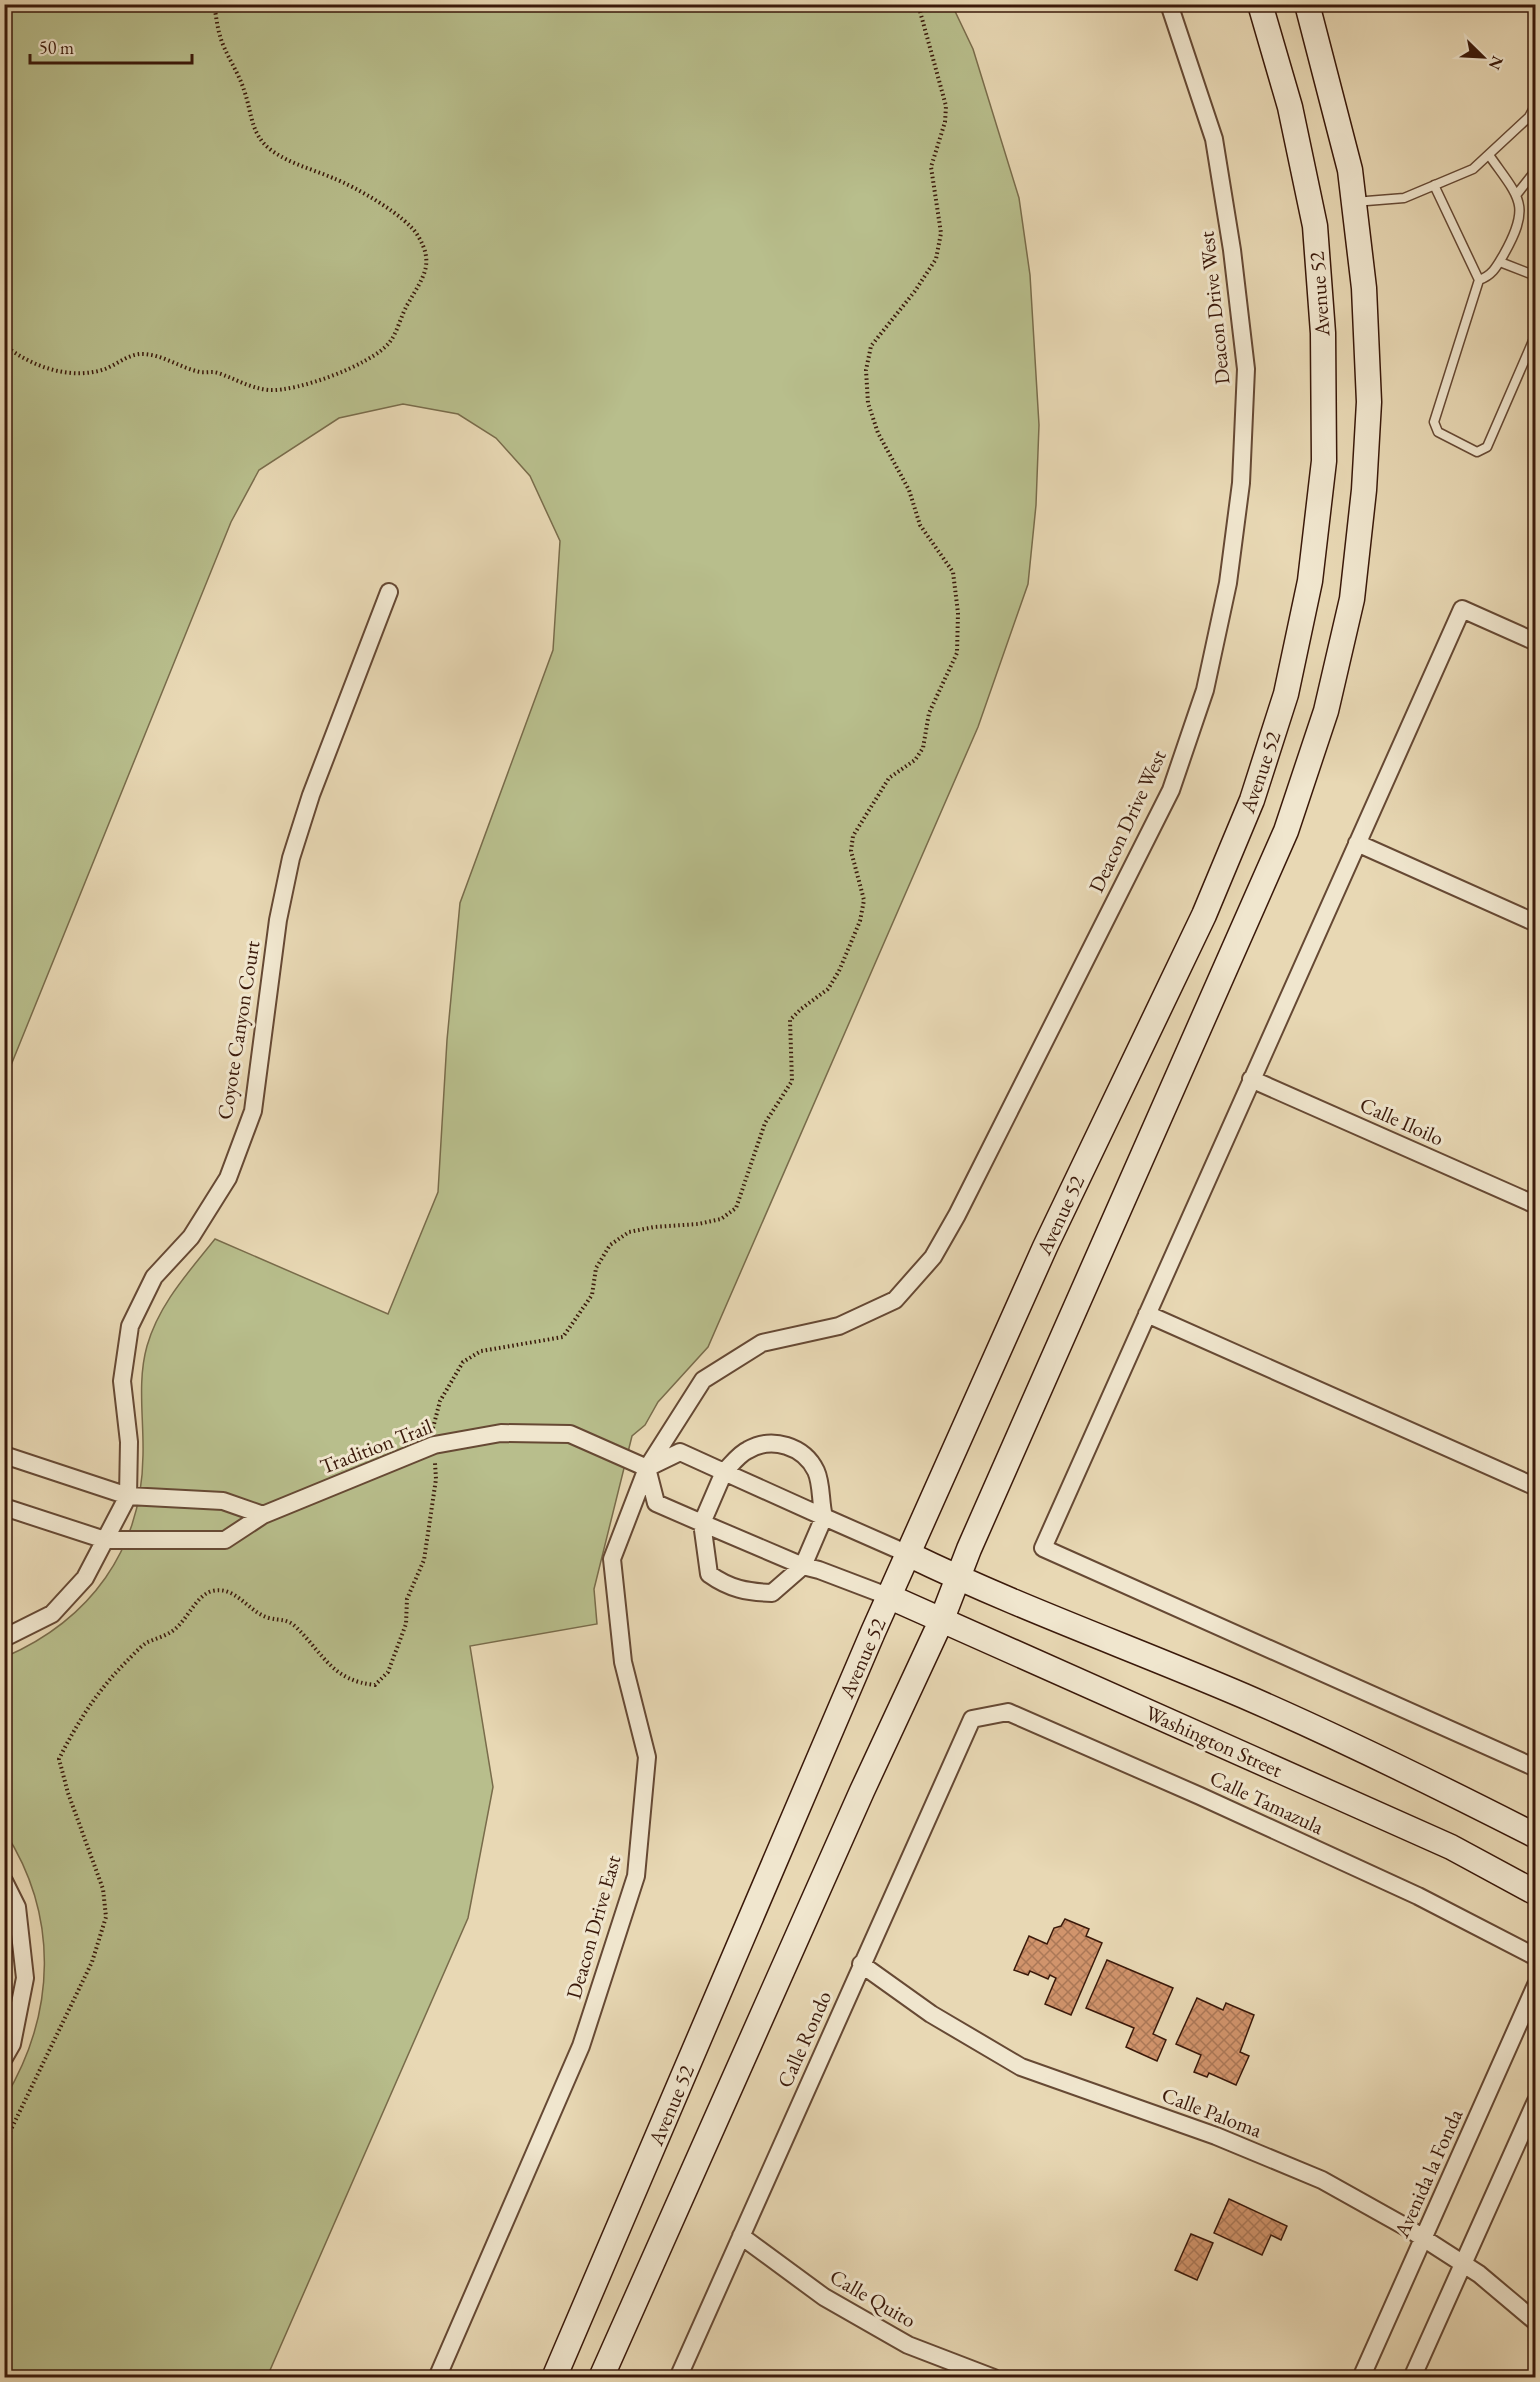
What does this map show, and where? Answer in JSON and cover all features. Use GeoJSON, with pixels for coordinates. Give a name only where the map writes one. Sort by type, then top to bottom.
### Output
{"type":"FeatureCollection","features":[{"type":"Feature","properties":{"kind":"main road","name":"Avenue 52"},"geometry":{"type":"LineString","coordinates":[[554,2378],[805,1787],[908,1554],[1045,1247],[1204,915],[1252,800],[1286,694],[1310,581],[1323,461],[1323,333],[1315,226],[1290,108],[1260,4]]}},
{"type":"Feature","properties":{"kind":"main road","name":"Avenue 52"},"geometry":{"type":"LineString","coordinates":[[601,2378],[862,1791],[942,1619],[1286,831],[1326,711],[1352,598],[1364,490],[1369,402],[1364,288],[1350,170],[1307,4]]}},
{"type":"Feature","properties":{"kind":"main road"},"geometry":{"type":"LineString","coordinates":[[908,1554],[958,1578],[1245,1697],[1430,1782],[1536,1836]]}},
{"type":"Feature","properties":{"kind":"main road","name":"Washington Street"},"geometry":{"type":"LineString","coordinates":[[890,1597],[1451,1847],[1536,1893]]}},
{"type":"Feature","properties":{"kind":"street","name":"Deacon Drive West"},"geometry":{"type":"LineString","coordinates":[[646,1468],[703,1380],[762,1343],[839,1326],[895,1300],[933,1257],[957,1215],[1171,790],[1205,690],[1228,583],[1241,483],[1246,369],[1233,250],[1214,139],[1169,4]]}},
{"type":"Feature","properties":{"kind":"street","name":"Coyote Canyon Court"},"geometry":{"type":"LineString","coordinates":[[128,1496],[129,1442],[122,1381],[130,1326],[154,1277],[191,1237],[228,1178],[253,1111],[278,920],[291,858],[311,795],[389,592]]}},
{"type":"Feature","properties":{"kind":"street"},"geometry":{"type":"LineString","coordinates":[[1536,642],[1462,609],[1043,1548],[1536,1768]]}},
{"type":"Feature","properties":{"kind":"street"},"geometry":{"type":"LineString","coordinates":[[1357,843],[1536,923]]}},
{"type":"Feature","properties":{"kind":"street","name":"Calle Iloilo"},"geometry":{"type":"LineString","coordinates":[[1251,1079],[1536,1205]]}},
{"type":"Feature","properties":{"kind":"street"},"geometry":{"type":"LineString","coordinates":[[1147,1314],[1536,1487]]}},
{"type":"Feature","properties":{"kind":"street","name":"Tradition Trail"},"geometry":{"type":"LineString","coordinates":[[4,1507],[105,1540],[225,1540],[263,1515],[434,1445],[501,1433],[570,1434],[646,1468]]}},
{"type":"Feature","properties":{"kind":"street"},"geometry":{"type":"LineString","coordinates":[[768,1443],[791,1446],[806,1455],[816,1472],[824,1517],[803,1566],[772,1593],[746,1592],[725,1585],[709,1574],[702,1523],[724,1472],[747,1450],[768,1443]]}},
{"type":"Feature","properties":{"kind":"street"},"geometry":{"type":"LineString","coordinates":[[890,1597],[828,1572],[803,1566],[656,1503],[646,1468],[680,1452],[908,1554]]}},
{"type":"Feature","properties":{"kind":"street"},"geometry":{"type":"LineString","coordinates":[[4,1455],[128,1496],[223,1501],[263,1515]]}},
{"type":"Feature","properties":{"kind":"street","name":"Deacon Drive East"},"geometry":{"type":"LineString","coordinates":[[437,2378],[582,2046],[636,1876],[647,1757],[623,1662],[612,1558],[646,1468]]}},
{"type":"Feature","properties":{"kind":"street"},"geometry":{"type":"LineString","coordinates":[[4,1638],[52,1614],[85,1578],[128,1496]]}},
{"type":"Feature","properties":{"kind":"street","name":"Calle Tamazula"},"geometry":{"type":"LineString","coordinates":[[972,1719],[1008,1712],[1200,1796],[1408,1892],[1536,1957]]}},
{"type":"Feature","properties":{"kind":"street","name":"Calle Rondo"},"geometry":{"type":"LineString","coordinates":[[678,2378],[972,1719]]}},
{"type":"Feature","properties":{"kind":"street"},"geometry":{"type":"LineString","coordinates":[[4,1881],[17,1907],[25,1978],[12,2044],[4,2058]]}},
{"type":"Feature","properties":{"kind":"street","name":"Calle Paloma"},"geometry":{"type":"LineString","coordinates":[[861,1964],[931,2014],[1021,2067],[1216,2136],[1322,2180],[1463,2264],[1536,2322]]}},
{"type":"Feature","properties":{"kind":"street","name":"Avenida la Fonda"},"geometry":{"type":"LineString","coordinates":[[1362,2378],[1536,1985]]}},
{"type":"Feature","properties":{"kind":"street"},"geometry":{"type":"LineString","coordinates":[[1412,2378],[1536,2101]]}},
{"type":"Feature","properties":{"kind":"street","name":"Calle Quito"},"geometry":{"type":"LineString","coordinates":[[741,2236],[824,2297],[908,2345],[994,2378]]}},
{"type":"Feature","properties":{"kind":"lane"},"geometry":{"type":"LineString","coordinates":[[1354,202],[1404,198],[1473,170],[1529,117],[1536,104]]}},
{"type":"Feature","properties":{"kind":"lane"},"geometry":{"type":"LineString","coordinates":[[1479,280],[1494,272],[1519,227],[1521,210],[1516,194],[1489,155]]}},
{"type":"Feature","properties":{"kind":"lane"},"geometry":{"type":"LineString","coordinates":[[1516,194],[1536,170]]}},
{"type":"Feature","properties":{"kind":"lane"},"geometry":{"type":"LineString","coordinates":[[1434,185],[1479,280],[1434,422],[1438,432],[1477,452],[1487,447],[1536,334]]}},
{"type":"Feature","properties":{"kind":"lane"},"geometry":{"type":"LineString","coordinates":[[1500,261],[1536,276]]}},
{"type":"Feature","properties":{"kind":"path"},"geometry":{"type":"LineString","coordinates":[[4,345],[42,368],[79,374],[102,370],[134,354],[146,354],[200,372],[216,372],[244,386],[270,390],[297,387],[344,369],[376,354],[390,342],[405,308],[426,271],[427,257],[417,233],[387,210],[335,178],[302,168],[278,154],[259,137],[250,119],[244,90],[220,37],[214,4]]}},
{"type":"Feature","properties":{"kind":"path"},"geometry":{"type":"LineString","coordinates":[[4,2144],[92,1962],[106,1917],[103,1889],[68,1793],[59,1759],[77,1722],[111,1678],[145,1644],[171,1632],[185,1621],[204,1595],[213,1591],[224,1591],[237,1597],[267,1618],[284,1618],[297,1628],[322,1659],[341,1675],[359,1684],[375,1685],[388,1672],[406,1624],[407,1599],[424,1560],[436,1479],[433,1421],[440,1401],[463,1362],[481,1351],[563,1337],[592,1295],[596,1268],[610,1245],[629,1232],[721,1219],[736,1208],[765,1123],[792,1081],[790,1020],[828,989],[860,921],[864,900],[851,851],[853,836],[890,778],[915,760],[923,748],[929,713],[957,653],[958,613],[953,572],[920,525],[909,490],[878,433],[868,403],[866,370],[872,346],[915,291],[936,259],[941,233],[931,167],[945,122],[946,106],[918,4]]}},
{"type":"Feature","properties":{"kind":"green space"},"geometry":{"type":"Polygon","coordinates":[[[5,5],[952,5],[973,49],[1019,198],[1030,275],[1039,425],[1036,505],[1028,584],[978,727],[708,1347],[658,1402],[645,1425],[632,1436],[594,1589],[597,1624],[470,1646],[493,1787],[468,1918],[267,2377],[5,2377],[5,2098],[22,2066],[34,2032],[42,1999],[44,1965],[42,1931],[35,1897],[23,1864],[5,1832],[5,1657],[35,1642],[86,1602],[106,1578],[121,1551],[133,1521],[140,1489],[143,1455],[142,1373],[147,1346],[167,1303],[215,1239],[388,1314],[438,1192],[447,1040],[460,903],[553,650],[560,541],[530,476],[496,438],[458,414],[403,404],[339,418],[259,470],[231,522],[5,1080],[5,5]]]}},
{"type":"Feature","properties":{"kind":"building"},"geometry":{"type":"Polygon","coordinates":[[[1065,1919],[1089,1929],[1086,1936],[1102,1943],[1071,2015],[1045,2004],[1056,1978],[1050,1975],[1048,1979],[1030,1971],[1028,1975],[1014,1970],[1029,1936],[1047,1944],[1054,1928],[1061,1926],[1065,1919]]]}},
{"type":"Feature","properties":{"kind":"building"},"geometry":{"type":"Polygon","coordinates":[[[1107,1960],[1173,1988],[1153,2034],[1166,2040],[1157,2061],[1126,2047],[1134,2028],[1086,2008],[1107,1960]]]}},
{"type":"Feature","properties":{"kind":"building"},"geometry":{"type":"Polygon","coordinates":[[[1197,1998],[1223,2010],[1226,2003],[1254,2015],[1240,2052],[1249,2056],[1236,2085],[1209,2073],[1207,2077],[1194,2072],[1201,2055],[1176,2044],[1197,1998]]]}},
{"type":"Feature","properties":{"kind":"building"},"geometry":{"type":"Polygon","coordinates":[[[1229,2199],[1287,2226],[1281,2240],[1271,2235],[1262,2255],[1214,2233],[1229,2199]]]}},
{"type":"Feature","properties":{"kind":"building"},"geometry":{"type":"Polygon","coordinates":[[[1191,2234],[1213,2243],[1197,2280],[1175,2270],[1191,2234]]]}},
{"type":"Feature","properties":{"kind":"building"},"geometry":{"type":"Polygon","coordinates":[[[1531,2367],[1536,2369],[1536,2378],[1524,2378],[1531,2367]]]}}]}
